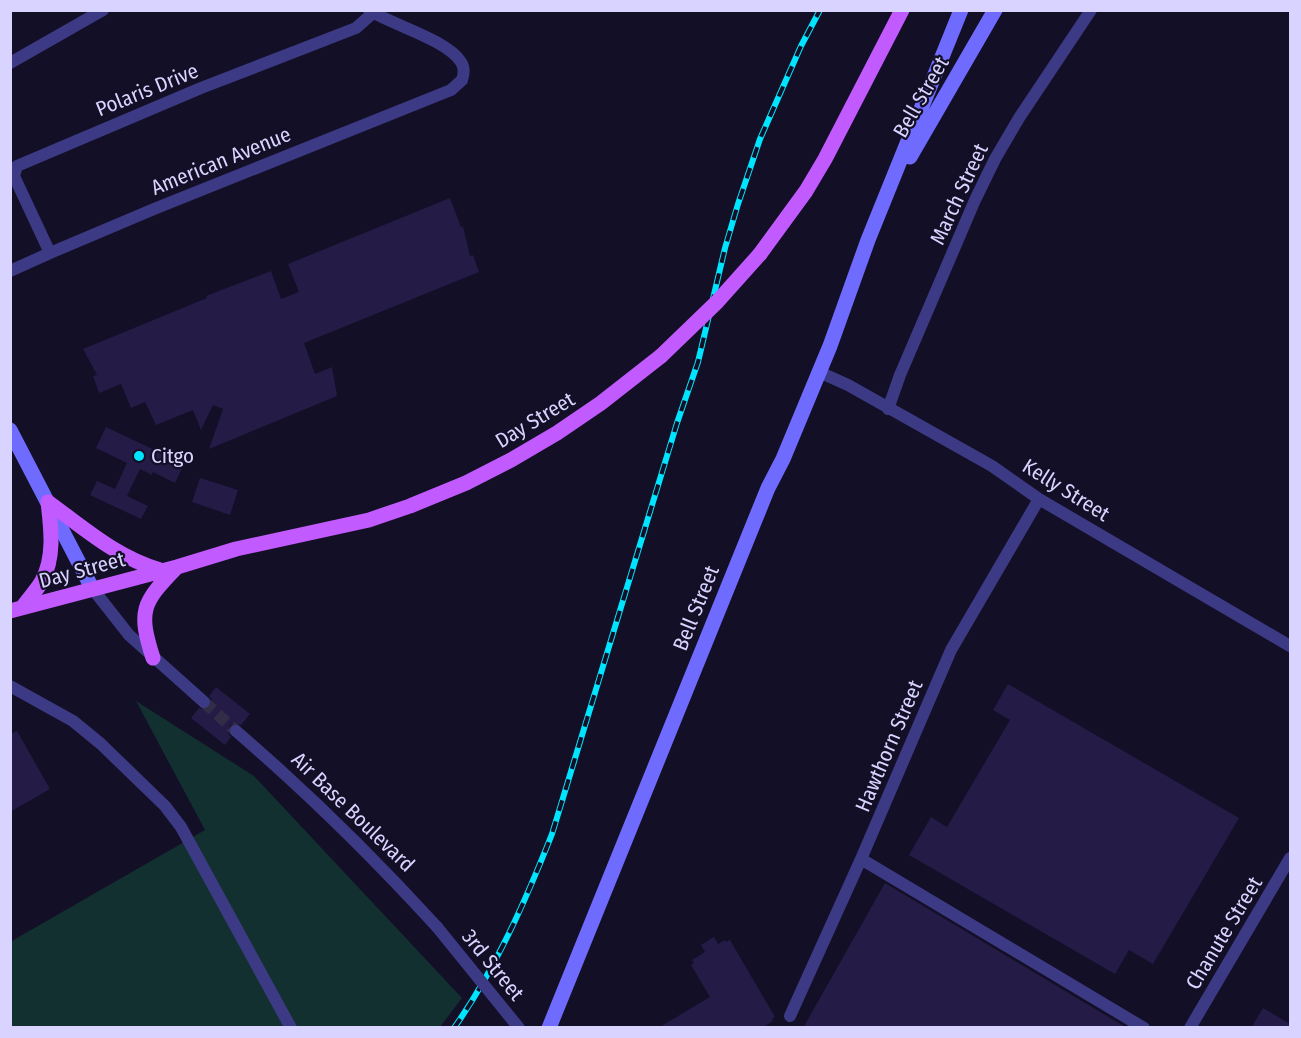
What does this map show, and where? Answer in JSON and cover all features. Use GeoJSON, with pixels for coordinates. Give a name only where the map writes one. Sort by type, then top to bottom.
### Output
{"type":"FeatureCollection","features":[{"type":"Feature","properties":{"kind":"main road","name":"Day Street"},"geometry":{"type":"LineString","coordinates":[[16,609],[170,569],[236,549],[369,520],[466,483],[557,433],[601,403],[661,356],[717,303],[760,254],[806,191],[825,159],[902,10]]}},
{"type":"Feature","properties":{"kind":"main road","name":"Bell Street"},"geometry":{"type":"LineString","coordinates":[[549,1028],[768,488],[783,459],[819,372],[883,204],[962,10]]}},
{"type":"Feature","properties":{"kind":"main road","name":"Bell Street"},"geometry":{"type":"LineString","coordinates":[[883,204],[995,10]]}},
{"type":"Feature","properties":{"kind":"main road"},"geometry":{"type":"LineString","coordinates":[[10,429],[92,588]]}},
{"type":"Feature","properties":{"kind":"main road"},"geometry":{"type":"LineString","coordinates":[[48,502],[100,542],[138,563],[170,569],[150,597],[144,614],[144,631],[153,658]]}},
{"type":"Feature","properties":{"kind":"main road"},"geometry":{"type":"LineString","coordinates":[[16,609],[42,581],[48,563],[52,535],[48,502]]}},
{"type":"Feature","properties":{"kind":"street"},"geometry":{"type":"LineString","coordinates":[[10,63],[103,10]]}},
{"type":"Feature","properties":{"kind":"street","name":"March Street"},"geometry":{"type":"LineString","coordinates":[[888,409],[900,375],[995,159],[1018,118],[1091,10]]}},
{"type":"Feature","properties":{"kind":"street","name":"American Avenue"},"geometry":{"type":"LineString","coordinates":[[10,271],[457,86],[462,80],[464,67],[454,54],[428,38],[371,12]]}},
{"type":"Feature","properties":{"kind":"street","name":"Polaris Drive"},"geometry":{"type":"LineString","coordinates":[[50,253],[14,176],[17,166],[201,88],[356,28],[371,12]]}},
{"type":"Feature","properties":{"kind":"street","name":"Kelly Street"},"geometry":{"type":"LineString","coordinates":[[819,372],[848,385],[992,466],[1039,499],[1290,646]]}},
{"type":"Feature","properties":{"kind":"street","name":"Hawthorn Street"},"geometry":{"type":"LineString","coordinates":[[790,1016],[951,650],[1039,499]]}},
{"type":"Feature","properties":{"kind":"street"},"geometry":{"type":"LineString","coordinates":[[92,588],[129,635],[204,702]]}},
{"type":"Feature","properties":{"kind":"street"},"geometry":{"type":"LineString","coordinates":[[10,686],[73,721],[101,744],[165,806],[181,827],[291,1028]]}},
{"type":"Feature","properties":{"kind":"street","name":"Air Base Boulevard"},"geometry":{"type":"LineString","coordinates":[[236,731],[346,832],[437,927]]}},
{"type":"Feature","properties":{"kind":"street","name":"Chanute Street"},"geometry":{"type":"LineString","coordinates":[[1190,1028],[1290,858]]}},
{"type":"Feature","properties":{"kind":"street"},"geometry":{"type":"LineString","coordinates":[[861,859],[1144,1028]]}},
{"type":"Feature","properties":{"kind":"street","name":"3rd Street"},"geometry":{"type":"LineString","coordinates":[[437,927],[519,1028]]}},
{"type":"Feature","properties":{"kind":"green space"},"geometry":{"type":"Polygon","coordinates":[[[136,701],[254,776],[462,998],[440,1027],[11,1027],[10,942],[205,830],[136,701]]]}},
{"type":"Feature","properties":{"kind":"building"},"geometry":{"type":"Polygon","coordinates":[[[450,198],[461,227],[463,226],[470,256],[473,255],[479,272],[304,343],[315,374],[332,367],[337,396],[209,449],[223,409],[213,405],[201,430],[193,410],[156,425],[145,402],[131,408],[121,384],[99,393],[93,376],[97,375],[83,349],[207,298],[206,296],[271,271],[281,299],[299,292],[288,264],[450,198]]]}},
{"type":"Feature","properties":{"kind":"building","name":"Citgo"},"geometry":{"type":"Polygon","coordinates":[[[106,427],[184,464],[175,483],[153,472],[152,475],[140,469],[127,496],[148,506],[141,519],[90,495],[97,481],[115,489],[127,463],[96,448],[106,427]]]}},
{"type":"Feature","properties":{"kind":"building"},"geometry":{"type":"Polygon","coordinates":[[[200,478],[238,490],[230,515],[192,502],[200,478]]]}},
{"type":"Feature","properties":{"kind":"building"},"geometry":{"type":"Polygon","coordinates":[[[1008,684],[1239,818],[1153,964],[1129,950],[1115,974],[909,855],[931,817],[947,827],[1010,720],[993,710],[1008,684]]]}},
{"type":"Feature","properties":{"kind":"building"},"geometry":{"type":"Polygon","coordinates":[[[216,687],[250,714],[241,725],[234,723],[229,726],[228,733],[231,737],[225,745],[191,718],[199,708],[206,710],[210,707],[212,700],[209,696],[216,687]]]}},
{"type":"Feature","properties":{"kind":"building"},"geometry":{"type":"Polygon","coordinates":[[[17,731],[50,789],[10,812],[10,734],[17,731]]]}},
{"type":"Feature","properties":{"kind":"building"},"geometry":{"type":"Polygon","coordinates":[[[885,883],[1127,1028],[803,1028],[885,883]]]}},
{"type":"Feature","properties":{"kind":"building"},"geometry":{"type":"Polygon","coordinates":[[[714,937],[718,944],[730,940],[775,1017],[773,1021],[762,1028],[658,1028],[710,997],[691,965],[694,963],[692,960],[705,952],[701,945],[714,937]]]}},
{"type":"Feature","properties":{"kind":"building"},"geometry":{"type":"Polygon","coordinates":[[[1263,1008],[1290,1024],[1290,1028],[1251,1028],[1263,1008]]]}},
{"type":"Feature","properties":{"kind":"tunnel"},"geometry":{"type":"LineString","coordinates":[[204,702],[236,731]]}},
{"type":"Feature","properties":{"kind":"railway"},"geometry":{"type":"LineString","coordinates":[[454,1028],[509,934],[552,834],[677,423],[698,362],[725,248],[738,204],[760,139],[801,46],[820,10]]}},
{"type":"Feature","properties":{"kind":"place","name":"Citgo"},"geometry":{"type":"Point","coordinates":[139,456]}}]}
